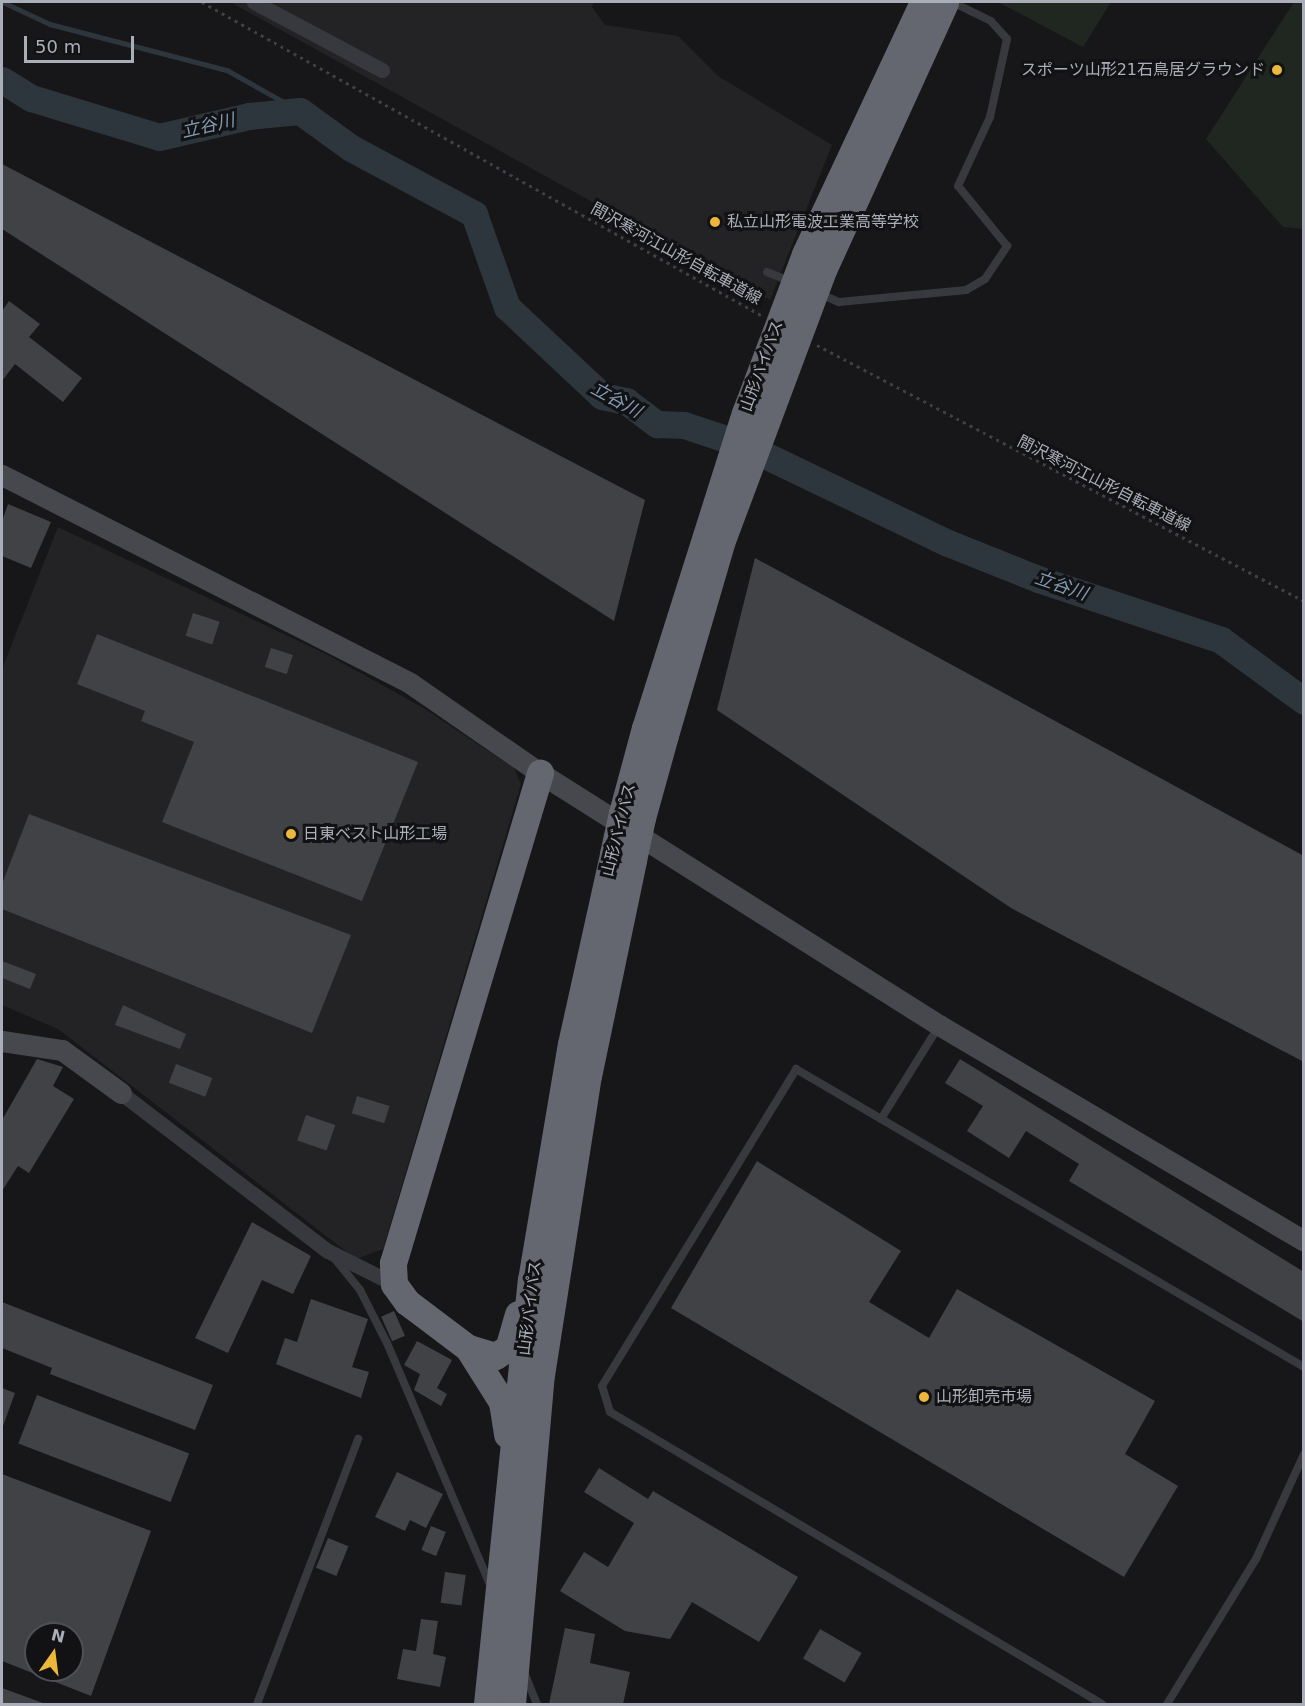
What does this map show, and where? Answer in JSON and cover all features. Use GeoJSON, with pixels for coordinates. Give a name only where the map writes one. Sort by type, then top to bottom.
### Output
{"type":"FeatureCollection","features":[{"type":"Feature","properties":{"kind":"highway","name":"山形バイパス"},"geometry":{"type":"LineString","coordinates":[[512,1704],[505,1652],[531,1280],[571,1044],[655,731],[721,543],[814,261],[923,2]]}},
{"type":"Feature","properties":{"kind":"highway","name":"山形バイパス"},"geometry":{"type":"LineString","coordinates":[[814,261],[945,2]]}},
{"type":"Feature","properties":{"kind":"highway"},"geometry":{"type":"LineString","coordinates":[[540,773],[401,1232],[394,1284],[414,1308],[468,1348],[495,1356],[508,1348],[516,1325],[527,1245],[547,1191]]}},
{"type":"Feature","properties":{"kind":"highway","name":"山形バイパス"},"geometry":{"type":"LineString","coordinates":[[487,1704],[505,1652],[541,1376],[623,857]]}},
{"type":"Feature","properties":{"kind":"highway"},"geometry":{"type":"LineString","coordinates":[[468,1348],[502,1402],[506,1422],[492,1589],[505,1652]]}},
{"type":"Feature","properties":{"kind":"street"},"geometry":{"type":"LineString","coordinates":[[254,2],[382,70]]}},
{"type":"Feature","properties":{"kind":"street"},"geometry":{"type":"LineString","coordinates":[[2,475],[410,683],[540,773],[939,1025],[1304,1242]]}},
{"type":"Feature","properties":{"kind":"street"},"geometry":{"type":"LineString","coordinates":[[2,1041],[62,1050],[328,1251],[394,1284]]}},
{"type":"Feature","properties":{"kind":"lane"},"geometry":{"type":"LineString","coordinates":[[767,272],[839,302],[966,290],[997,265],[1007,246],[958,186],[990,117],[1007,39],[990,21],[952,2]]}},
{"type":"Feature","properties":{"kind":"lane"},"geometry":{"type":"LineString","coordinates":[[881,1119],[939,1025]]}},
{"type":"Feature","properties":{"kind":"lane"},"geometry":{"type":"LineString","coordinates":[[1102,1704],[610,1412],[602,1386],[796,1069],[1304,1367]]}},
{"type":"Feature","properties":{"kind":"lane"},"geometry":{"type":"LineString","coordinates":[[328,1251],[360,1290],[387,1343],[492,1589]]}},
{"type":"Feature","properties":{"kind":"lane"},"geometry":{"type":"LineString","coordinates":[[257,1704],[358,1439]]}},
{"type":"Feature","properties":{"kind":"lane"},"geometry":{"type":"LineString","coordinates":[[1167,1704],[1256,1559],[1304,1454]]}},
{"type":"Feature","properties":{"kind":"lane"},"geometry":{"type":"LineString","coordinates":[[505,1652],[537,1704]]}},
{"type":"Feature","properties":{"kind":"path","name":"間沢寒河江山形自転車道線"},"geometry":{"type":"LineString","coordinates":[[202,2],[769,320]]}},
{"type":"Feature","properties":{"kind":"path","name":"間沢寒河江山形自転車道線"},"geometry":{"type":"LineString","coordinates":[[810,341],[1304,601]]}},
{"type":"Feature","properties":{"kind":"shaded area","name":"私立山形電波工業高等学校"},"geometry":{"type":"Polygon","coordinates":[[[230,2],[594,2],[592,7],[605,25],[678,36],[718,76],[832,145],[770,300],[230,2]]]}},
{"type":"Feature","properties":{"kind":"shaded area"},"geometry":{"type":"Polygon","coordinates":[[[998,2],[1111,2],[1083,47],[998,2]]]}},
{"type":"Feature","properties":{"kind":"shaded area","name":"スポーツ山形21石鳥居グラウンド"},"geometry":{"type":"Polygon","coordinates":[[[1294,2],[1304,2],[1303,229],[1283,227],[1206,139],[1294,2]]]}},
{"type":"Feature","properties":{"kind":"shaded area"},"geometry":{"type":"Polygon","coordinates":[[[58,527],[326,654],[422,707],[514,768],[521,784],[383,1249],[356,1259],[58,1029],[2,1005],[2,669],[58,527]]]}},
{"type":"Feature","properties":{"kind":"building"},"geometry":{"type":"Polygon","coordinates":[[[2,164],[645,500],[614,621],[2,229],[2,164]]]}},
{"type":"Feature","properties":{"kind":"building"},"geometry":{"type":"Polygon","coordinates":[[[9,301],[40,324],[29,337],[82,378],[63,402],[15,364],[2,381],[2,311],[9,301]]]}},
{"type":"Feature","properties":{"kind":"building"},"geometry":{"type":"Polygon","coordinates":[[[8,504],[51,522],[31,568],[2,556],[2,521],[8,504]]]}},
{"type":"Feature","properties":{"kind":"building"},"geometry":{"type":"Polygon","coordinates":[[[755,558],[1304,856],[1304,1062],[1011,908],[717,710],[755,558]]]}},
{"type":"Feature","properties":{"kind":"building"},"geometry":{"type":"Polygon","coordinates":[[[193,613],[220,622],[212,644],[186,636],[193,613]]]}},
{"type":"Feature","properties":{"kind":"building"},"geometry":{"type":"Polygon","coordinates":[[[97,634],[418,762],[362,901],[162,822],[194,742],[141,721],[145,711],[77,684],[97,634]]]}},
{"type":"Feature","properties":{"kind":"building"},"geometry":{"type":"Polygon","coordinates":[[[271,648],[293,655],[287,674],[265,667],[271,648]]]}},
{"type":"Feature","properties":{"kind":"building"},"geometry":{"type":"Polygon","coordinates":[[[29,814],[351,935],[312,1033],[2,909],[2,884],[29,814]]]}},
{"type":"Feature","properties":{"kind":"building"},"geometry":{"type":"Polygon","coordinates":[[[2,961],[36,974],[30,989],[2,978],[2,961]]]}},
{"type":"Feature","properties":{"kind":"building"},"geometry":{"type":"Polygon","coordinates":[[[123,1005],[186,1034],[180,1049],[115,1025],[123,1005]]]}},
{"type":"Feature","properties":{"kind":"building"},"geometry":{"type":"Polygon","coordinates":[[[37,1059],[63,1067],[53,1086],[74,1099],[29,1173],[18,1166],[2,1191],[2,1120],[37,1059]]]}},
{"type":"Feature","properties":{"kind":"building"},"geometry":{"type":"Polygon","coordinates":[[[960,1059],[1304,1272],[1304,1322],[1069,1181],[1079,1164],[1026,1131],[1009,1158],[967,1131],[983,1106],[945,1083],[960,1059]]]}},
{"type":"Feature","properties":{"kind":"building"},"geometry":{"type":"Polygon","coordinates":[[[176,1064],[212,1078],[205,1097],[169,1083],[176,1064]]]}},
{"type":"Feature","properties":{"kind":"building"},"geometry":{"type":"Polygon","coordinates":[[[357,1096],[390,1106],[384,1123],[352,1113],[357,1096]]]}},
{"type":"Feature","properties":{"kind":"building"},"geometry":{"type":"Polygon","coordinates":[[[306,1115],[335,1125],[327,1151],[297,1141],[306,1115]]]}},
{"type":"Feature","properties":{"kind":"building","name":"山形卸売市場"},"geometry":{"type":"Polygon","coordinates":[[[757,1161],[901,1251],[869,1302],[929,1338],[957,1289],[1155,1401],[1125,1454],[1178,1486],[1124,1577],[671,1308],[757,1161]]]}},
{"type":"Feature","properties":{"kind":"building"},"geometry":{"type":"Polygon","coordinates":[[[252,1222],[311,1256],[293,1294],[262,1280],[228,1353],[195,1338],[252,1222]]]}},
{"type":"Feature","properties":{"kind":"building"},"geometry":{"type":"Polygon","coordinates":[[[311,1299],[368,1319],[352,1367],[369,1372],[361,1398],[276,1364],[285,1338],[297,1342],[311,1299]]]}},
{"type":"Feature","properties":{"kind":"building"},"geometry":{"type":"Polygon","coordinates":[[[2,1302],[213,1385],[195,1430],[50,1374],[52,1368],[2,1348],[2,1302]]]}},
{"type":"Feature","properties":{"kind":"building"},"geometry":{"type":"Polygon","coordinates":[[[394,1311],[405,1336],[392,1341],[381,1317],[394,1311]]]}},
{"type":"Feature","properties":{"kind":"building"},"geometry":{"type":"Polygon","coordinates":[[[417,1341],[452,1360],[437,1388],[447,1394],[441,1406],[414,1390],[420,1374],[404,1365],[417,1341]]]}},
{"type":"Feature","properties":{"kind":"building"},"geometry":{"type":"Polygon","coordinates":[[[2,1388],[15,1393],[3,1426],[2,1425],[2,1388]]]}},
{"type":"Feature","properties":{"kind":"building"},"geometry":{"type":"Polygon","coordinates":[[[37,1395],[189,1453],[171,1502],[18,1444],[37,1395]]]}},
{"type":"Feature","properties":{"kind":"building"},"geometry":{"type":"Polygon","coordinates":[[[599,1468],[648,1499],[653,1491],[798,1577],[759,1642],[692,1602],[670,1639],[625,1631],[560,1591],[584,1552],[608,1567],[634,1523],[584,1492],[599,1468]]]}},
{"type":"Feature","properties":{"kind":"building"},"geometry":{"type":"Polygon","coordinates":[[[397,1472],[443,1494],[426,1528],[410,1520],[405,1531],[375,1517],[397,1472]]]}},
{"type":"Feature","properties":{"kind":"building"},"geometry":{"type":"Polygon","coordinates":[[[2,1474],[151,1531],[91,1696],[55,1682],[84,1682],[84,1622],[24,1622],[24,1670],[2,1661],[2,1474]]]}},
{"type":"Feature","properties":{"kind":"building"},"geometry":{"type":"Polygon","coordinates":[[[431,1526],[446,1532],[436,1556],[421,1550],[431,1526]]]}},
{"type":"Feature","properties":{"kind":"building"},"geometry":{"type":"Polygon","coordinates":[[[328,1538],[348,1546],[336,1576],[316,1568],[328,1538]]]}},
{"type":"Feature","properties":{"kind":"building"},"geometry":{"type":"Polygon","coordinates":[[[445,1572],[466,1575],[461,1606],[441,1603],[445,1572]]]}},
{"type":"Feature","properties":{"kind":"building"},"geometry":{"type":"Polygon","coordinates":[[[421,1619],[438,1621],[433,1654],[446,1657],[440,1687],[397,1679],[403,1649],[416,1651],[421,1619]]]}},
{"type":"Feature","properties":{"kind":"building"},"geometry":{"type":"Polygon","coordinates":[[[565,1628],[595,1634],[590,1663],[630,1672],[623,1704],[549,1704],[565,1628]]]}},
{"type":"Feature","properties":{"kind":"building"},"geometry":{"type":"Polygon","coordinates":[[[820,1629],[862,1653],[845,1682],[803,1658],[820,1629]]]}},
{"type":"Feature","properties":{"kind":"building"},"geometry":{"type":"Polygon","coordinates":[[[2,1688],[43,1703],[2,1704],[2,1688]]]}},
{"type":"Feature","properties":{"kind":"waterway"},"geometry":{"type":"LineString","coordinates":[[3,2],[50,24],[227,70],[300,111]]}},
{"type":"Feature","properties":{"kind":"waterway","name":"立谷川"},"geometry":{"type":"LineString","coordinates":[[2,80],[31,98],[159,137],[249,116],[300,111],[351,148],[474,214],[507,307],[602,396],[626,401],[657,424],[684,425],[744,445],[948,543],[1038,579],[1221,640],[1304,701]]}},
{"type":"Feature","properties":{"kind":"place","name":"スポーツ山形21石鳥居グラウンド"},"geometry":{"type":"Point","coordinates":[1277,70]}},
{"type":"Feature","properties":{"kind":"place","name":"私立山形電波工業高等学校"},"geometry":{"type":"Point","coordinates":[715,222]}},
{"type":"Feature","properties":{"kind":"place","name":"日東ベスト山形工場"},"geometry":{"type":"Point","coordinates":[291,834]}},
{"type":"Feature","properties":{"kind":"place","name":"山形卸売市場"},"geometry":{"type":"Point","coordinates":[924,1397]}}]}
